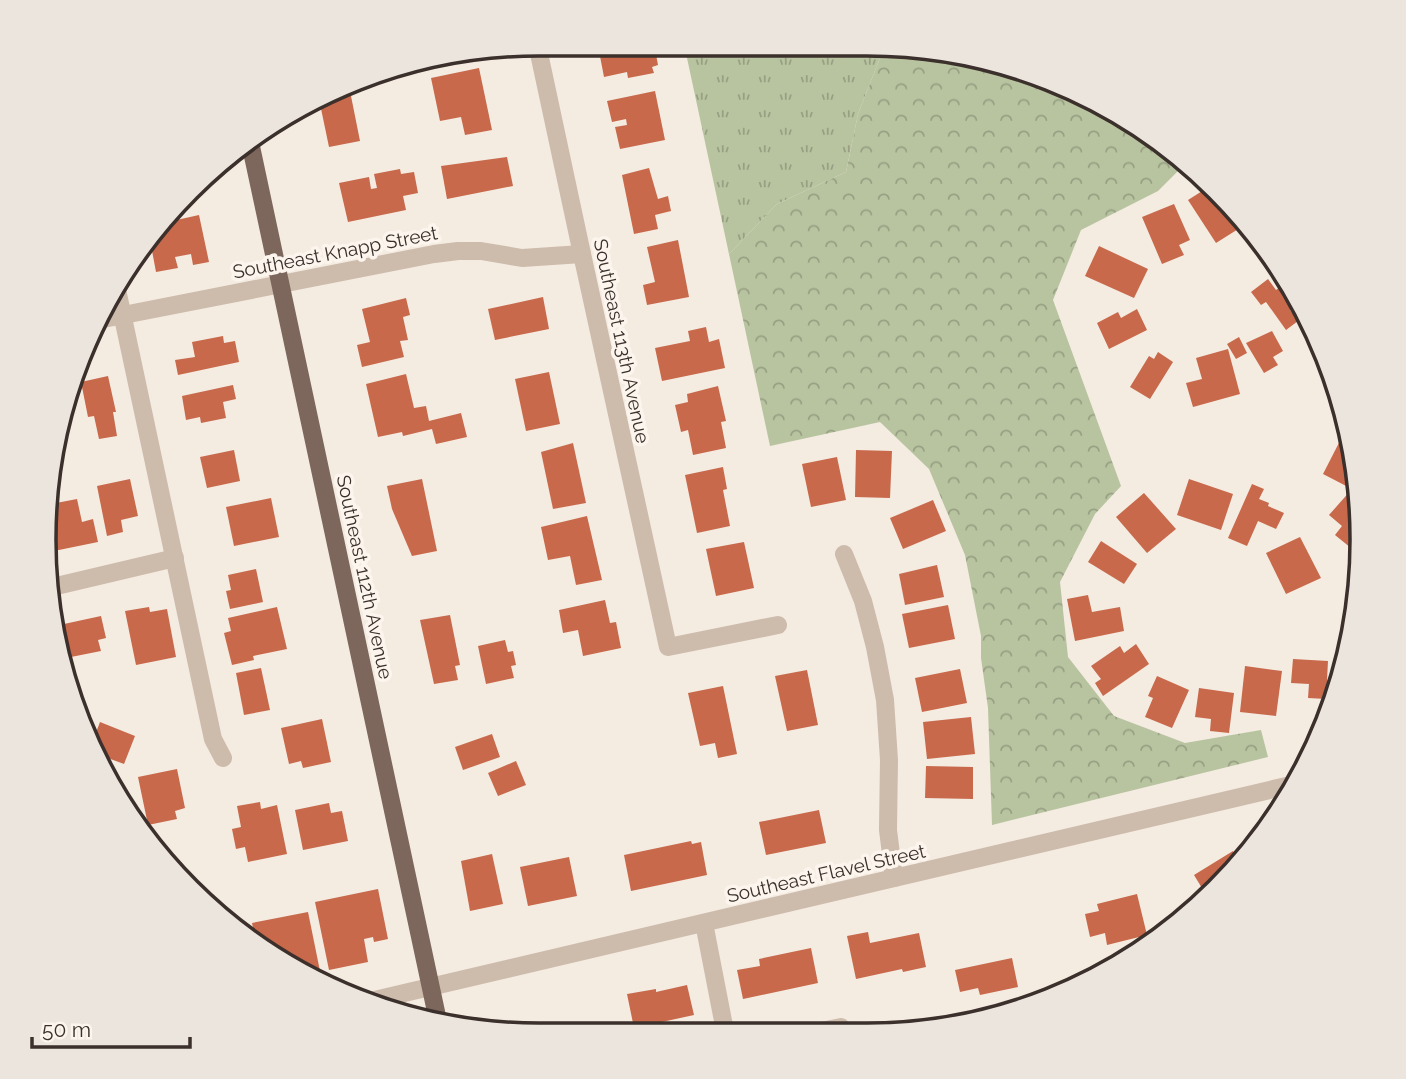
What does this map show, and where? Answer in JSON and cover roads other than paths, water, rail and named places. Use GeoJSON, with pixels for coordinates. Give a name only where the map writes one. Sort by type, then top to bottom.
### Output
{"type":"FeatureCollection","features":[{"type":"Feature","properties":{"kind":"main road","name":"Southeast 112th Avenue"},"geometry":{"type":"LineString","coordinates":[[252,151],[437,1012]]}},
{"type":"Feature","properties":{"kind":"street","name":"Southeast 113th Avenue"},"geometry":{"type":"LineString","coordinates":[[540,56],[668,647],[778,625]]}},
{"type":"Feature","properties":{"kind":"street","name":"Southeast Knapp Street"},"geometry":{"type":"LineString","coordinates":[[111,317],[434,254],[481,251],[522,258],[582,254]]}},
{"type":"Feature","properties":{"kind":"street"},"geometry":{"type":"LineString","coordinates":[[119,301],[213,739],[223,758]]}},
{"type":"Feature","properties":{"kind":"street"},"geometry":{"type":"LineString","coordinates":[[845,554],[863,601],[884,699],[889,760],[888,830],[894,878]]}},
{"type":"Feature","properties":{"kind":"street"},"geometry":{"type":"LineString","coordinates":[[58,586],[175,558]]}},
{"type":"Feature","properties":{"kind":"street","name":"Southeast Flavel Street"},"geometry":{"type":"LineString","coordinates":[[385,997],[1281,787]]}},
{"type":"Feature","properties":{"kind":"street"},"geometry":{"type":"LineString","coordinates":[[704,923],[723,1023]]}}]}
